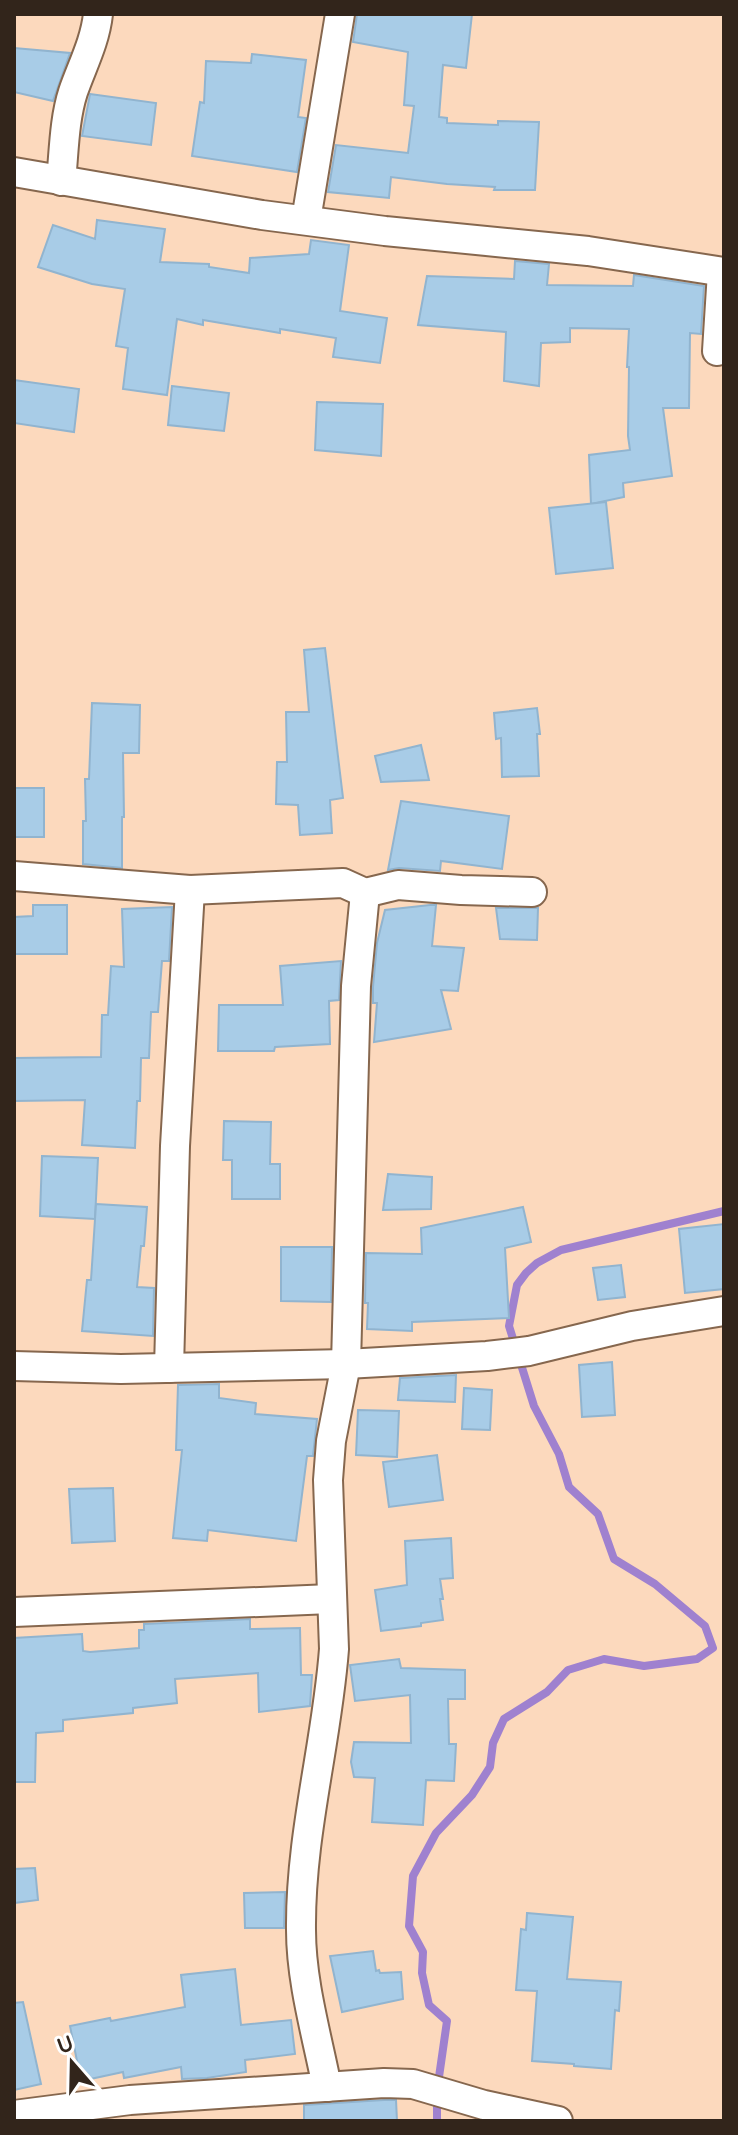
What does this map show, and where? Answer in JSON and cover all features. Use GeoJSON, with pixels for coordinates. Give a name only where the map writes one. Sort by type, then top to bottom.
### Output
{"type":"FeatureCollection","features":[{"type":"Feature","properties":{"kind":"street"},"geometry":{"type":"LineString","coordinates":[[61,181],[72,93],[91,49],[98,14]]}},
{"type":"Feature","properties":{"kind":"street"},"geometry":{"type":"LineString","coordinates":[[306,220],[340,14]]}},
{"type":"Feature","properties":{"kind":"street"},"geometry":{"type":"LineString","coordinates":[[14,172],[306,220],[588,251],[723,272],[717,351]]}},
{"type":"Feature","properties":{"kind":"street"},"geometry":{"type":"LineString","coordinates":[[14,876],[190,890],[343,883],[365,893],[398,885],[532,892]]}},
{"type":"Feature","properties":{"kind":"street"},"geometry":{"type":"LineString","coordinates":[[169,1368],[175,1146],[190,890]]}},
{"type":"Feature","properties":{"kind":"street"},"geometry":{"type":"LineString","coordinates":[[327,2087],[302,1953],[301,1894],[313,1791],[332,1676],[334,1627],[328,1480],[331,1441],[346,1364],[356,1000],[365,893]]}},
{"type":"Feature","properties":{"kind":"street"},"geometry":{"type":"LineString","coordinates":[[14,1366],[169,1368],[346,1364],[487,1356],[529,1351],[632,1326],[724,1311]]}},
{"type":"Feature","properties":{"kind":"street"},"geometry":{"type":"LineString","coordinates":[[14,1612],[331,1599]]}},
{"type":"Feature","properties":{"kind":"street"},"geometry":{"type":"LineString","coordinates":[[14,2115],[130,2111],[384,2083],[413,2084],[484,2105],[558,2121]]}},
{"type":"Feature","properties":{"kind":"building"},"geometry":{"type":"Polygon","coordinates":[[[357,14],[472,14],[466,68],[443,65],[439,117],[447,118],[447,123],[498,125],[498,121],[539,122],[535,190],[494,190],[495,187],[391,177],[389,198],[328,192],[336,145],[408,153],[414,106],[404,105],[408,52],[353,42],[357,14]]]}},
{"type":"Feature","properties":{"kind":"building"},"geometry":{"type":"Polygon","coordinates":[[[14,48],[70,53],[53,101],[14,92],[14,48]]]}},
{"type":"Feature","properties":{"kind":"building"},"geometry":{"type":"Polygon","coordinates":[[[252,54],[306,60],[298,117],[306,118],[297,172],[192,156],[200,102],[204,103],[206,61],[251,63],[252,54]]]}},
{"type":"Feature","properties":{"kind":"building"},"geometry":{"type":"Polygon","coordinates":[[[90,94],[156,103],[151,145],[82,136],[90,94]]]}},
{"type":"Feature","properties":{"kind":"building"},"geometry":{"type":"Polygon","coordinates":[[[97,220],[165,229],[160,262],[209,264],[209,267],[249,273],[250,258],[309,254],[311,240],[349,245],[340,311],[387,318],[380,363],[333,357],[336,338],[280,329],[280,333],[203,320],[203,325],[177,319],[167,395],[123,389],[128,348],[116,346],[125,289],[92,284],[38,267],[53,225],[95,239],[97,220]]]}},
{"type":"Feature","properties":{"kind":"building"},"geometry":{"type":"Polygon","coordinates":[[[515,261],[549,264],[547,285],[633,286],[634,275],[704,286],[701,334],[690,333],[689,408],[663,408],[672,476],[623,483],[624,497],[591,504],[589,455],[630,450],[629,329],[570,328],[570,342],[541,343],[539,386],[504,381],[506,332],[418,325],[427,276],[514,279],[515,261]]]}},
{"type":"Feature","properties":{"kind":"building"},"geometry":{"type":"Polygon","coordinates":[[[14,380],[79,389],[74,432],[14,423],[14,380]]]}},
{"type":"Feature","properties":{"kind":"building"},"geometry":{"type":"Polygon","coordinates":[[[172,386],[229,393],[224,431],[168,425],[172,386]]]}},
{"type":"Feature","properties":{"kind":"building"},"geometry":{"type":"Polygon","coordinates":[[[317,402],[383,404],[381,456],[315,450],[317,402]]]}},
{"type":"Feature","properties":{"kind":"building"},"geometry":{"type":"Polygon","coordinates":[[[606,502],[613,568],[556,574],[549,508],[606,502]]]}},
{"type":"Feature","properties":{"kind":"building"},"geometry":{"type":"Polygon","coordinates":[[[325,648],[343,798],[330,800],[332,833],[300,835],[298,805],[276,804],[277,762],[287,762],[286,712],[309,712],[304,650],[325,648]]]}},
{"type":"Feature","properties":{"kind":"building"},"geometry":{"type":"Polygon","coordinates":[[[92,703],[140,705],[139,753],[123,753],[122,868],[83,864],[85,779],[89,779],[92,703]]]}},
{"type":"Feature","properties":{"kind":"building"},"geometry":{"type":"Polygon","coordinates":[[[537,708],[539,776],[502,777],[501,738],[496,739],[494,713],[537,708]]]}},
{"type":"Feature","properties":{"kind":"building"},"geometry":{"type":"Polygon","coordinates":[[[421,745],[429,780],[381,782],[375,756],[421,745]]]}},
{"type":"Feature","properties":{"kind":"building"},"geometry":{"type":"Polygon","coordinates":[[[14,788],[44,788],[44,837],[14,837],[14,788]]]}},
{"type":"Feature","properties":{"kind":"building"},"geometry":{"type":"Polygon","coordinates":[[[401,801],[509,816],[502,869],[441,861],[440,871],[388,870],[401,801]]]}},
{"type":"Feature","properties":{"kind":"building"},"geometry":{"type":"Polygon","coordinates":[[[33,905],[67,905],[67,954],[14,954],[14,917],[33,916],[33,905]]]}},
{"type":"Feature","properties":{"kind":"building"},"geometry":{"type":"Polygon","coordinates":[[[436,905],[432,946],[464,948],[458,991],[441,990],[451,1029],[374,1042],[377,1003],[373,1003],[373,987],[377,943],[385,910],[436,905]]]}},
{"type":"Feature","properties":{"kind":"building"},"geometry":{"type":"Polygon","coordinates":[[[172,907],[169,961],[162,961],[158,1012],[151,1012],[149,1058],[141,1058],[135,1148],[82,1145],[85,1100],[14,1101],[14,1058],[101,1057],[102,1015],[108,1015],[111,966],[124,967],[122,909],[172,907]]]}},
{"type":"Feature","properties":{"kind":"building"},"geometry":{"type":"Polygon","coordinates":[[[496,908],[538,908],[537,940],[500,939],[496,908]]]}},
{"type":"Feature","properties":{"kind":"building"},"geometry":{"type":"Polygon","coordinates":[[[341,961],[339,1000],[329,1001],[330,1044],[275,1047],[274,1051],[218,1051],[219,1005],[283,1005],[280,966],[341,961]]]}},
{"type":"Feature","properties":{"kind":"building"},"geometry":{"type":"Polygon","coordinates":[[[224,1121],[271,1122],[270,1164],[280,1164],[280,1199],[232,1199],[232,1160],[223,1160],[224,1121]]]}},
{"type":"Feature","properties":{"kind":"building"},"geometry":{"type":"Polygon","coordinates":[[[42,1156],[98,1158],[95,1219],[40,1216],[42,1156]]]}},
{"type":"Feature","properties":{"kind":"building"},"geometry":{"type":"Polygon","coordinates":[[[388,1174],[432,1177],[431,1209],[383,1210],[388,1174]]]}},
{"type":"Feature","properties":{"kind":"building"},"geometry":{"type":"Polygon","coordinates":[[[96,1204],[147,1207],[137,1287],[154,1288],[153,1336],[82,1331],[87,1280],[91,1280],[96,1204]]]}},
{"type":"Feature","properties":{"kind":"building"},"geometry":{"type":"Polygon","coordinates":[[[523,1207],[531,1242],[505,1248],[509,1318],[412,1322],[412,1331],[367,1329],[366,1253],[422,1254],[421,1228],[523,1207]]]}},
{"type":"Feature","properties":{"kind":"building"},"geometry":{"type":"Polygon","coordinates":[[[724,1224],[724,1289],[685,1293],[679,1229],[724,1224]]]}},
{"type":"Feature","properties":{"kind":"building"},"geometry":{"type":"Polygon","coordinates":[[[281,1247],[332,1247],[331,1302],[281,1301],[281,1247]]]}},
{"type":"Feature","properties":{"kind":"building"},"geometry":{"type":"Polygon","coordinates":[[[621,1265],[625,1297],[598,1300],[593,1268],[621,1265]]]}},
{"type":"Feature","properties":{"kind":"building"},"geometry":{"type":"Polygon","coordinates":[[[612,1362],[615,1415],[582,1417],[579,1365],[612,1362]]]}},
{"type":"Feature","properties":{"kind":"building"},"geometry":{"type":"Polygon","coordinates":[[[456,1375],[455,1402],[398,1400],[400,1378],[456,1375]]]}},
{"type":"Feature","properties":{"kind":"building"},"geometry":{"type":"Polygon","coordinates":[[[219,1384],[219,1398],[256,1403],[255,1414],[317,1419],[313,1456],[307,1456],[296,1541],[208,1530],[207,1541],[173,1538],[182,1450],[176,1450],[178,1385],[219,1384]]]}},
{"type":"Feature","properties":{"kind":"building"},"geometry":{"type":"Polygon","coordinates":[[[464,1388],[492,1390],[490,1430],[462,1429],[464,1388]]]}},
{"type":"Feature","properties":{"kind":"building"},"geometry":{"type":"Polygon","coordinates":[[[358,1410],[399,1411],[397,1457],[356,1455],[358,1410]]]}},
{"type":"Feature","properties":{"kind":"building"},"geometry":{"type":"Polygon","coordinates":[[[437,1455],[443,1500],[389,1507],[383,1462],[437,1455]]]}},
{"type":"Feature","properties":{"kind":"building"},"geometry":{"type":"Polygon","coordinates":[[[113,1488],[115,1541],[72,1543],[69,1489],[113,1488]]]}},
{"type":"Feature","properties":{"kind":"building"},"geometry":{"type":"Polygon","coordinates":[[[451,1538],[453,1578],[440,1579],[443,1620],[381,1631],[375,1590],[407,1585],[405,1541],[451,1538]]]}},
{"type":"Feature","properties":{"kind":"building"},"geometry":{"type":"Polygon","coordinates":[[[250,1619],[250,1629],[300,1628],[301,1675],[312,1675],[310,1706],[259,1712],[258,1673],[175,1679],[177,1703],[133,1708],[133,1713],[63,1720],[63,1731],[36,1733],[35,1782],[14,1782],[14,1638],[82,1634],[83,1651],[90,1652],[139,1648],[139,1630],[144,1630],[144,1624],[250,1619]]]}},
{"type":"Feature","properties":{"kind":"building"},"geometry":{"type":"Polygon","coordinates":[[[399,1659],[401,1668],[465,1670],[465,1699],[448,1699],[449,1744],[456,1744],[454,1781],[426,1780],[423,1825],[372,1822],[375,1778],[354,1777],[351,1762],[354,1742],[411,1743],[410,1695],[355,1701],[350,1665],[399,1659]]]}},
{"type":"Feature","properties":{"kind":"building"},"geometry":{"type":"Polygon","coordinates":[[[35,1868],[38,1900],[14,1903],[14,1869],[35,1868]]]}},
{"type":"Feature","properties":{"kind":"building"},"geometry":{"type":"Polygon","coordinates":[[[285,1892],[284,1928],[245,1928],[244,1893],[285,1892]]]}},
{"type":"Feature","properties":{"kind":"building"},"geometry":{"type":"Polygon","coordinates":[[[527,1913],[573,1917],[567,1979],[621,1982],[619,2011],[615,2010],[611,2069],[532,2061],[537,1991],[516,1990],[521,1929],[526,1930],[527,1913]]]}},
{"type":"Feature","properties":{"kind":"building"},"geometry":{"type":"Polygon","coordinates":[[[373,1951],[376,1971],[401,1972],[403,1999],[342,2012],[330,1956],[373,1951]]]}},
{"type":"Feature","properties":{"kind":"building"},"geometry":{"type":"Polygon","coordinates":[[[235,1969],[241,2025],[291,2020],[295,2054],[245,2060],[246,2072],[207,2078],[182,2079],[181,2067],[124,2078],[123,2072],[81,2081],[70,2026],[185,2007],[181,1975],[235,1969]]]}},
{"type":"Feature","properties":{"kind":"building"},"geometry":{"type":"Polygon","coordinates":[[[23,2002],[41,2084],[14,2090],[14,2003],[23,2002]]]}},
{"type":"Feature","properties":{"kind":"building"},"geometry":{"type":"Polygon","coordinates":[[[396,2100],[397,2121],[304,2121],[304,2105],[396,2100]]]}},
{"type":"Feature","properties":{"kind":"waterway"},"geometry":{"type":"LineString","coordinates":[[438,2084],[447,2021],[429,2005],[422,1973],[423,1952],[409,1926],[413,1876],[436,1833],[472,1795],[490,1767],[493,1743],[504,1719],[547,1692],[568,1670],[604,1659],[644,1666],[697,1659],[713,1648],[705,1626],[655,1584],[614,1559],[598,1514],[569,1487],[559,1454],[534,1406],[509,1326],[517,1285],[537,1263],[561,1250],[724,1211]]}},
{"type":"Feature","properties":{"kind":"waterway"},"geometry":{"type":"LineString","coordinates":[[437,2098],[437,2121]]}}]}
